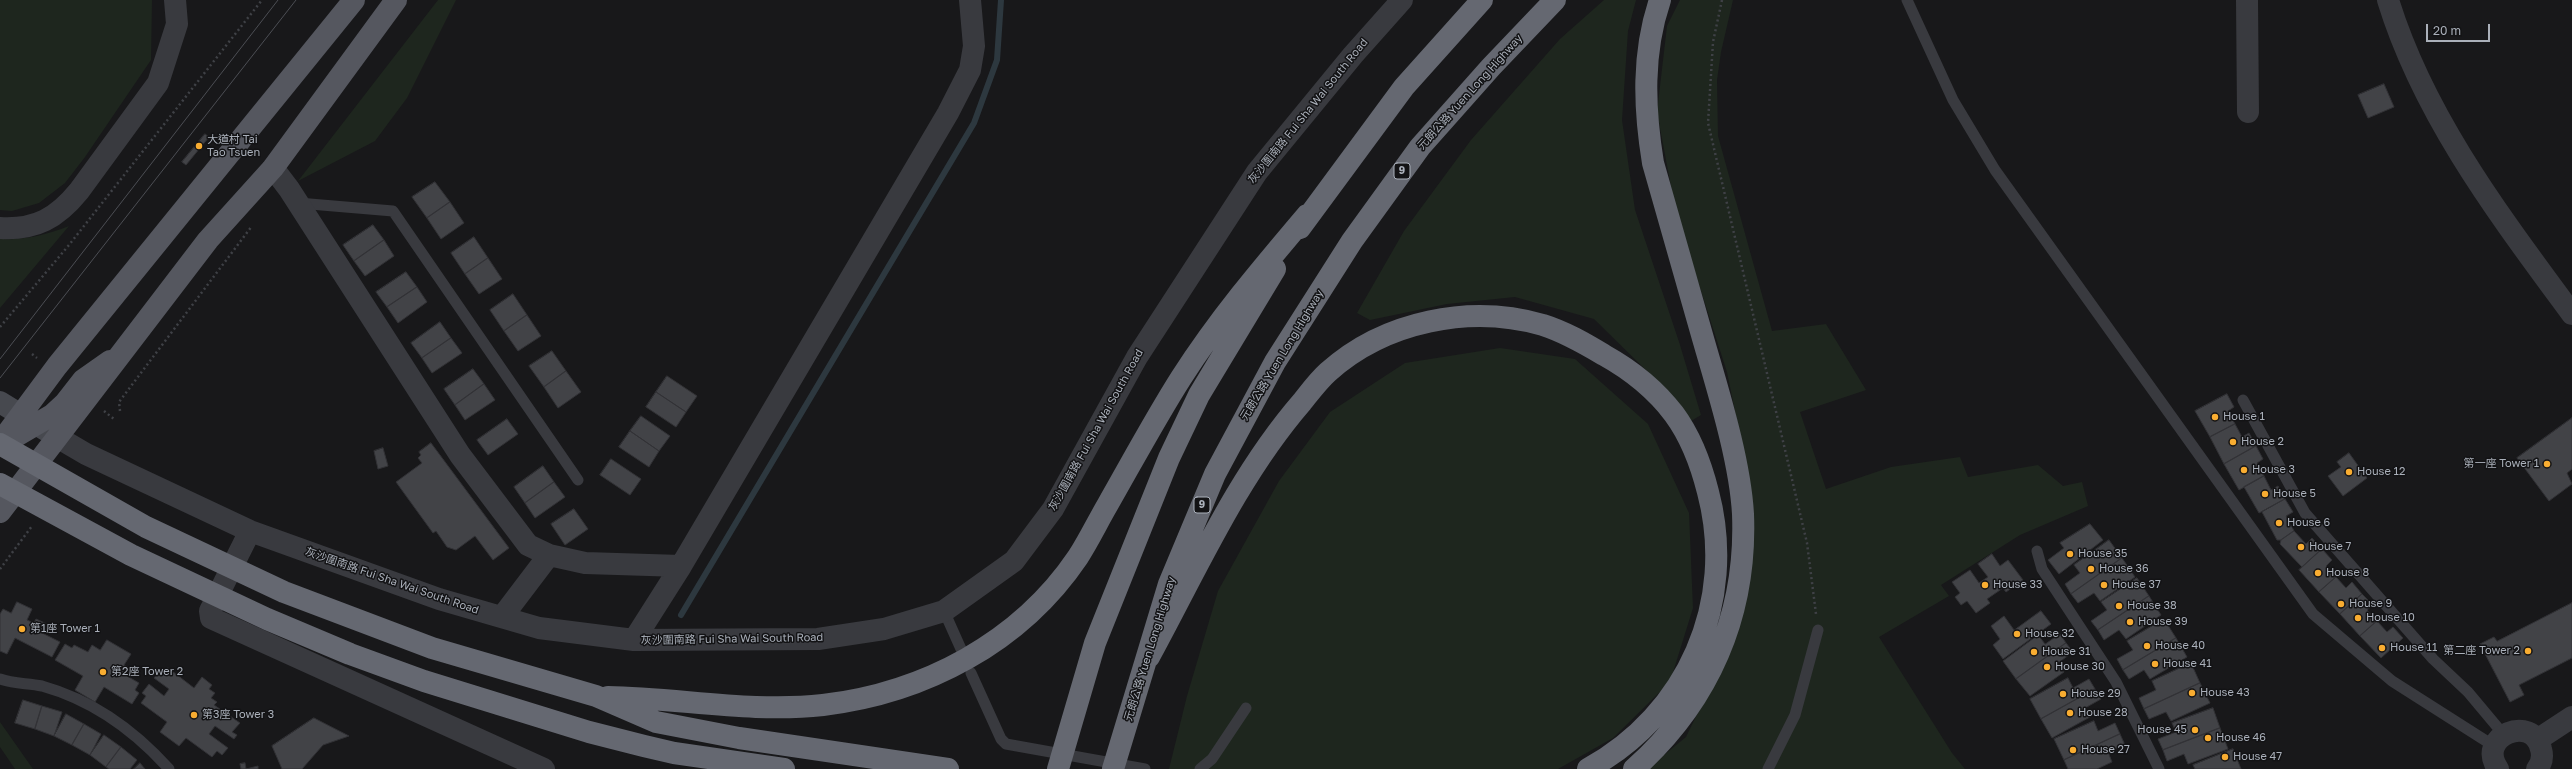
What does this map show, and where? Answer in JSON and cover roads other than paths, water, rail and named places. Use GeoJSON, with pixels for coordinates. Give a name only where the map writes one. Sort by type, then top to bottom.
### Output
{"type":"FeatureCollection","features":[{"type":"Feature","properties":{"kind":"highway"},"geometry":{"type":"LineString","coordinates":[[596,696],[657,697],[763,708],[825,705],[871,696],[944,672],[982,651],[1022,621],[1078,557],[1150,429],[1214,328],[1240,294],[1307,215],[1418,70],[1482,0]]}},
{"type":"Feature","properties":{"kind":"highway","name":"元朗公路 Yuen Long Highway"},"geometry":{"type":"LineString","coordinates":[[1115,762],[1149,657],[1169,584],[1215,474],[1245,416],[1294,332],[1368,217],[1420,147],[1491,67],[1555,0]]}},
{"type":"Feature","properties":{"kind":"highway"},"geometry":{"type":"LineString","coordinates":[[1634,769],[1657,748],[1690,708],[1715,663],[1733,615],[1742,564],[1743,513],[1735,462],[1715,378],[1653,163],[1648,133],[1646,70],[1650,39],[1660,0]]}},
{"type":"Feature","properties":{"kind":"highway"},"geometry":{"type":"LineString","coordinates":[[1058,769],[1078,694],[1121,575],[1169,458],[1199,395],[1307,215]]}},
{"type":"Feature","properties":{"kind":"highway"},"geometry":{"type":"LineString","coordinates":[[1149,657],[1242,486],[1278,430],[1327,373],[1355,352],[1394,332],[1432,320],[1472,315],[1542,325],[1573,336],[1617,362],[1646,382],[1671,410],[1696,452],[1709,495],[1717,536],[1715,594],[1700,641],[1689,666],[1663,706],[1637,734],[1611,756],[1588,769]]}},
{"type":"Feature","properties":{"kind":"highway"},"geometry":{"type":"LineString","coordinates":[[0,444],[146,527],[284,592],[432,648],[596,696],[656,722],[739,738],[948,769]]}},
{"type":"Feature","properties":{"kind":"highway"},"geometry":{"type":"LineString","coordinates":[[0,484],[131,556],[267,619],[350,654],[424,681],[582,730],[674,753],[784,769]]}},
{"type":"Feature","properties":{"kind":"highway"},"geometry":{"type":"LineString","coordinates":[[674,753],[707,769]]}},
{"type":"Feature","properties":{"kind":"main road"},"geometry":{"type":"LineString","coordinates":[[30,420],[57,366],[354,0]]}},
{"type":"Feature","properties":{"kind":"main road"},"geometry":{"type":"LineString","coordinates":[[0,512],[57,437],[98,387],[120,354],[208,240],[273,168],[396,0]]}},
{"type":"Feature","properties":{"kind":"main road"},"geometry":{"type":"LineString","coordinates":[[0,444],[30,420],[66,403],[82,380],[120,354]]}},
{"type":"Feature","properties":{"kind":"main road"},"geometry":{"type":"LineString","coordinates":[[0,402],[57,437]]}},
{"type":"Feature","properties":{"kind":"street"},"geometry":{"type":"LineString","coordinates":[[0,228],[30,226],[48,220],[65,208],[79,191],[158,83],[177,24],[175,0]]}},
{"type":"Feature","properties":{"kind":"street"},"geometry":{"type":"LineString","coordinates":[[634,640],[681,566],[944,120],[970,70],[974,46],[970,0]]}},
{"type":"Feature","properties":{"kind":"street","name":"灰沙圍南路 Fui Sha Wai South Road"},"geometry":{"type":"LineString","coordinates":[[57,437],[86,454],[250,531],[439,599],[540,628],[634,640],[818,640],[884,629],[944,611],[1014,561],[1053,508],[1137,357],[1257,172],[1352,55],[1402,0]]}},
{"type":"Feature","properties":{"kind":"street"},"geometry":{"type":"LineString","coordinates":[[2247,0],[2248,112]]}},
{"type":"Feature","properties":{"kind":"street"},"geometry":{"type":"LineString","coordinates":[[2388,0],[2408,54],[2452,139],[2494,206],[2569,303]]}},
{"type":"Feature","properties":{"kind":"street"},"geometry":{"type":"LineString","coordinates":[[273,168],[298,203],[460,455],[528,545],[549,555],[585,563],[681,566]]}},
{"type":"Feature","properties":{"kind":"street"},"geometry":{"type":"LineString","coordinates":[[250,531],[210,610],[212,618],[544,769]]}},
{"type":"Feature","properties":{"kind":"street"},"geometry":{"type":"LineString","coordinates":[[502,617],[549,555]]}},
{"type":"Feature","properties":{"kind":"street"},"geometry":{"type":"LineString","coordinates":[[2537,740],[2572,717]]}},
{"type":"Feature","properties":{"kind":"street"},"geometry":{"type":"LineString","coordinates":[[2496,757],[2518,730],[2532,734],[2537,740],[2542,752],[2540,768]]}},
{"type":"Feature","properties":{"kind":"lane"},"geometry":{"type":"LineString","coordinates":[[1907,0],[1952,100],[1995,170],[2313,614],[2392,681],[2496,757]]}},
{"type":"Feature","properties":{"kind":"lane"},"geometry":{"type":"LineString","coordinates":[[298,203],[393,211],[578,480]]}},
{"type":"Feature","properties":{"kind":"lane"},"geometry":{"type":"LineString","coordinates":[[2243,400],[2305,513],[2433,659],[2468,692],[2496,757]]}},
{"type":"Feature","properties":{"kind":"lane"},"geometry":{"type":"LineString","coordinates":[[2038,551],[2042,569],[2116,682],[2159,769]]}},
{"type":"Feature","properties":{"kind":"lane"},"geometry":{"type":"LineString","coordinates":[[944,611],[961,649]]}},
{"type":"Feature","properties":{"kind":"lane"},"geometry":{"type":"LineString","coordinates":[[1768,769],[1795,715],[1818,630]]}},
{"type":"Feature","properties":{"kind":"lane"},"geometry":{"type":"LineString","coordinates":[[971,673],[1001,738],[1006,744],[1145,769]]}},
{"type":"Feature","properties":{"kind":"lane"},"geometry":{"type":"LineString","coordinates":[[0,679],[42,686],[74,698],[115,720],[152,750],[169,769]]}},
{"type":"Feature","properties":{"kind":"lane"},"geometry":{"type":"LineString","coordinates":[[1200,769],[1212,758],[1246,708]]}},
{"type":"Feature","properties":{"kind":"waterway"},"geometry":{"type":"LineString","coordinates":[[681,615],[974,123],[997,60],[1001,0]]}},
{"type":"Feature","properties":{"kind":"tram line"},"geometry":{"type":"LineString","coordinates":[[0,359],[278,0]]}},
{"type":"Feature","properties":{"kind":"tram line"},"geometry":{"type":"LineString","coordinates":[[0,378],[296,0]]}},
{"type":"Feature","properties":{"kind":"place","name":"大道村 Tai Tao Tsuen"},"geometry":{"type":"Point","coordinates":[199,146]}},
{"type":"Feature","properties":{"kind":"place","name":"House 1"},"geometry":{"type":"Point","coordinates":[2215,417]}},
{"type":"Feature","properties":{"kind":"place","name":"House 2"},"geometry":{"type":"Point","coordinates":[2233,442]}},
{"type":"Feature","properties":{"kind":"place","name":"第一座 Tower 1"},"geometry":{"type":"Point","coordinates":[2547,464]}},
{"type":"Feature","properties":{"kind":"place","name":"House 3"},"geometry":{"type":"Point","coordinates":[2244,470]}},
{"type":"Feature","properties":{"kind":"place","name":"House 12"},"geometry":{"type":"Point","coordinates":[2349,472]}},
{"type":"Feature","properties":{"kind":"place","name":"House 5"},"geometry":{"type":"Point","coordinates":[2265,494]}},
{"type":"Feature","properties":{"kind":"place","name":"House 6"},"geometry":{"type":"Point","coordinates":[2279,523]}},
{"type":"Feature","properties":{"kind":"place","name":"House 7"},"geometry":{"type":"Point","coordinates":[2301,547]}},
{"type":"Feature","properties":{"kind":"place","name":"House 35"},"geometry":{"type":"Point","coordinates":[2070,554]}},
{"type":"Feature","properties":{"kind":"place","name":"House 36"},"geometry":{"type":"Point","coordinates":[2091,569]}},
{"type":"Feature","properties":{"kind":"place","name":"House 8"},"geometry":{"type":"Point","coordinates":[2318,573]}},
{"type":"Feature","properties":{"kind":"place","name":"House 33"},"geometry":{"type":"Point","coordinates":[1985,585]}},
{"type":"Feature","properties":{"kind":"place","name":"House 37"},"geometry":{"type":"Point","coordinates":[2104,585]}},
{"type":"Feature","properties":{"kind":"place","name":"House 9"},"geometry":{"type":"Point","coordinates":[2341,604]}},
{"type":"Feature","properties":{"kind":"place","name":"House 38"},"geometry":{"type":"Point","coordinates":[2119,606]}},
{"type":"Feature","properties":{"kind":"place","name":"House 10"},"geometry":{"type":"Point","coordinates":[2358,618]}},
{"type":"Feature","properties":{"kind":"place","name":"House 39"},"geometry":{"type":"Point","coordinates":[2130,622]}},
{"type":"Feature","properties":{"kind":"place","name":"第1座 Tower 1"},"geometry":{"type":"Point","coordinates":[22,629]}},
{"type":"Feature","properties":{"kind":"place","name":"House 32"},"geometry":{"type":"Point","coordinates":[2017,634]}},
{"type":"Feature","properties":{"kind":"place","name":"House 40"},"geometry":{"type":"Point","coordinates":[2147,646]}},
{"type":"Feature","properties":{"kind":"place","name":"House 11"},"geometry":{"type":"Point","coordinates":[2382,648]}},
{"type":"Feature","properties":{"kind":"place","name":"第二座 Tower 2"},"geometry":{"type":"Point","coordinates":[2528,651]}},
{"type":"Feature","properties":{"kind":"place","name":"House 31"},"geometry":{"type":"Point","coordinates":[2034,652]}},
{"type":"Feature","properties":{"kind":"place","name":"House 41"},"geometry":{"type":"Point","coordinates":[2155,664]}},
{"type":"Feature","properties":{"kind":"place","name":"House 30"},"geometry":{"type":"Point","coordinates":[2047,667]}},
{"type":"Feature","properties":{"kind":"place","name":"第2座 Tower 2"},"geometry":{"type":"Point","coordinates":[103,672]}},
{"type":"Feature","properties":{"kind":"place","name":"House 43"},"geometry":{"type":"Point","coordinates":[2192,693]}},
{"type":"Feature","properties":{"kind":"place","name":"House 29"},"geometry":{"type":"Point","coordinates":[2063,694]}},
{"type":"Feature","properties":{"kind":"place","name":"House 28"},"geometry":{"type":"Point","coordinates":[2070,713]}},
{"type":"Feature","properties":{"kind":"place","name":"第3座 Tower 3"},"geometry":{"type":"Point","coordinates":[194,715]}},
{"type":"Feature","properties":{"kind":"place","name":"House 45"},"geometry":{"type":"Point","coordinates":[2195,730]}},
{"type":"Feature","properties":{"kind":"place","name":"House 46"},"geometry":{"type":"Point","coordinates":[2208,738]}},
{"type":"Feature","properties":{"kind":"place","name":"House 27"},"geometry":{"type":"Point","coordinates":[2073,750]}},
{"type":"Feature","properties":{"kind":"place","name":"House 47"},"geometry":{"type":"Point","coordinates":[2225,757]}}]}
